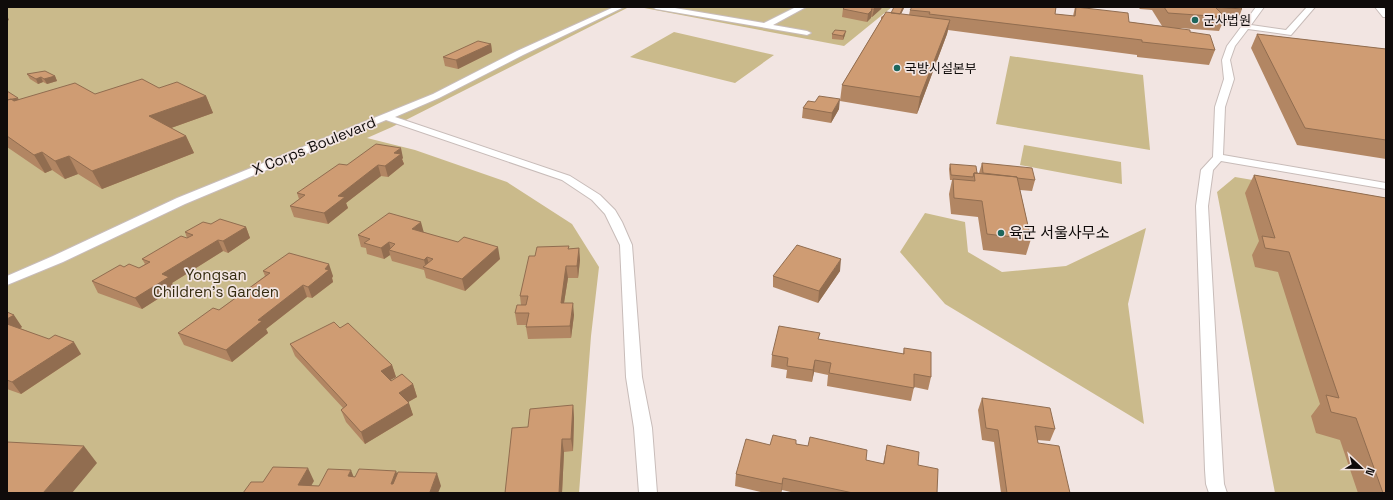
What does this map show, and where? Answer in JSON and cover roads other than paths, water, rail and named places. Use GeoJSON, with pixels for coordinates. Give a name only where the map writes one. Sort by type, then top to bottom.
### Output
{"type":"FeatureCollection","features":[{"type":"Feature","properties":{"kind":"lane","name":"X Corps Boulevard"},"geometry":{"type":"LineString","coordinates":[[7,281],[58,259],[181,201],[436,96],[520,53],[620,7]]}},
{"type":"Feature","properties":{"kind":"lane"},"geometry":{"type":"LineString","coordinates":[[656,7],[807,33]]}},
{"type":"Feature","properties":{"kind":"lane"},"geometry":{"type":"LineString","coordinates":[[764,26],[802,7]]}},
{"type":"Feature","properties":{"kind":"lane"},"geometry":{"type":"LineString","coordinates":[[1218,493],[1215,484],[1214,470],[1202,206],[1207,170],[1218,157],[1220,107],[1229,79],[1226,60],[1231,46],[1260,7]]}},
{"type":"Feature","properties":{"kind":"lane"},"geometry":{"type":"LineString","coordinates":[[1245,26],[1288,33],[1311,7]]}},
{"type":"Feature","properties":{"kind":"lane"},"geometry":{"type":"LineString","coordinates":[[1378,7],[1386,15]]}},
{"type":"Feature","properties":{"kind":"lane"},"geometry":{"type":"LineString","coordinates":[[386,116],[566,178],[579,185],[606,205],[621,230],[626,245],[634,377],[643,428],[648,493]]}},
{"type":"Feature","properties":{"kind":"lane"},"geometry":{"type":"LineString","coordinates":[[1218,157],[1386,186]]}},
{"type":"Feature","properties":{"kind":"place","name":"군사법원"},"geometry":{"type":"Point","coordinates":[1195,20]}},
{"type":"Feature","properties":{"kind":"place","name":"국방시설본부"},"geometry":{"type":"Point","coordinates":[897,68]}},
{"type":"Feature","properties":{"kind":"place","name":"육군 서울사무소"},"geometry":{"type":"Point","coordinates":[1001,233]}},
{"type":"Feature","properties":{"kind":"park label","name":"Yongsan Children's Garden"},"geometry":{"type":"Point","coordinates":[216,284]}}]}
